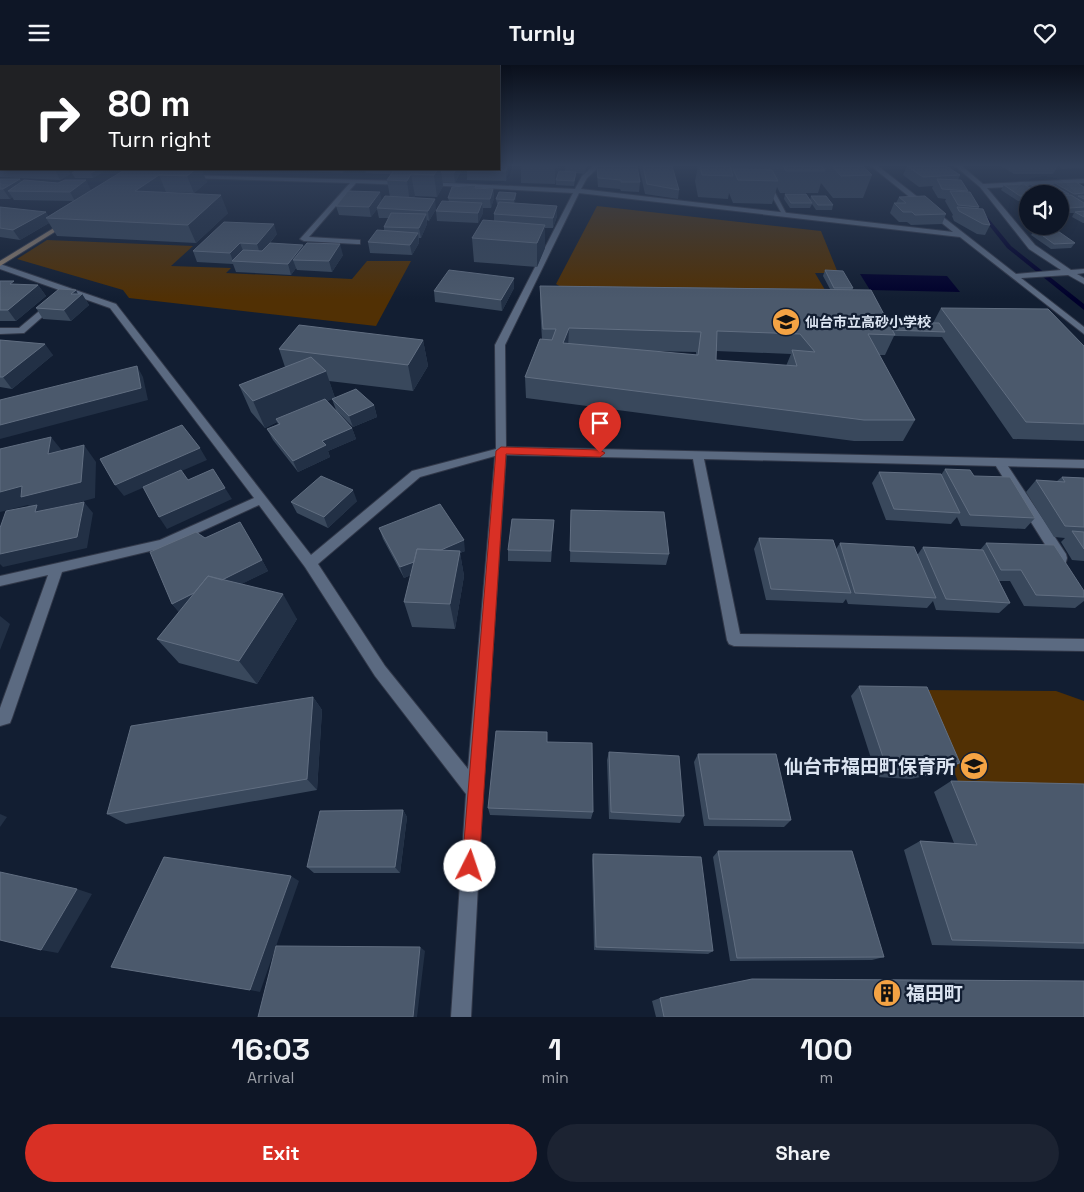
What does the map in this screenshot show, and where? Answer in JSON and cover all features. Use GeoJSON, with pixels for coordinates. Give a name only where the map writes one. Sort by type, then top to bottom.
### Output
{"type":"FeatureCollection","features":[{"type":"Feature","properties":{"kind":"main road"},"geometry":{"type":"LineString","coordinates":[[0,265],[78,215]]}},
{"type":"Feature","properties":{"kind":"street"},"geometry":{"type":"LineString","coordinates":[[329,210],[304,239],[357,242]]}},
{"type":"Feature","properties":{"kind":"street"},"geometry":{"type":"LineString","coordinates":[[461,1017],[475,791],[501,451],[500,345],[568,210]]}},
{"type":"Feature","properties":{"kind":"street"},"geometry":{"type":"LineString","coordinates":[[752,210],[963,235]]}},
{"type":"Feature","properties":{"kind":"street"},"geometry":{"type":"LineString","coordinates":[[782,210],[784,214]]}},
{"type":"Feature","properties":{"kind":"street"},"geometry":{"type":"LineString","coordinates":[[931,210],[1084,331]]}},
{"type":"Feature","properties":{"kind":"street"},"geometry":{"type":"LineString","coordinates":[[1002,210],[1032,247],[1084,282]]}},
{"type":"Feature","properties":{"kind":"street"},"geometry":{"type":"LineString","coordinates":[[0,265],[113,306],[310,563],[380,671],[475,791]]}},
{"type":"Feature","properties":{"kind":"street"},"geometry":{"type":"LineString","coordinates":[[1015,276],[1084,271]]}},
{"type":"Feature","properties":{"kind":"street"},"geometry":{"type":"LineString","coordinates":[[0,331],[21,331],[69,291]]}},
{"type":"Feature","properties":{"kind":"street"},"geometry":{"type":"LineString","coordinates":[[310,563],[416,474],[501,451],[1084,464]]}},
{"type":"Feature","properties":{"kind":"street"},"geometry":{"type":"LineString","coordinates":[[698,456],[734,641],[1084,645]]}},
{"type":"Feature","properties":{"kind":"street"},"geometry":{"type":"LineString","coordinates":[[1000,463],[1068,569]]}},
{"type":"Feature","properties":{"kind":"street"},"geometry":{"type":"LineString","coordinates":[[0,581],[163,543],[262,499]]}},
{"type":"Feature","properties":{"kind":"street"},"geometry":{"type":"LineString","coordinates":[[0,719],[4,718],[57,568]]}},
{"type":"Feature","properties":{"kind":"shaded area"},"geometry":{"type":"Polygon","coordinates":[[[595,210],[637,210],[821,231],[838,273],[815,273],[828,295],[578,297],[556,284],[595,210]]]}},
{"type":"Feature","properties":{"kind":"shaded area"},"geometry":{"type":"Polygon","coordinates":[[[47,240],[193,246],[171,266],[231,268],[226,273],[352,279],[367,261],[411,261],[376,326],[129,298],[123,290],[17,259],[47,240]]]}},
{"type":"Feature","properties":{"kind":"shaded area"},"geometry":{"type":"Polygon","coordinates":[[[921,690],[1056,691],[1084,701],[1084,788],[959,784],[921,690]]]}},
{"type":"Feature","properties":{"kind":"water"},"geometry":{"type":"Polygon","coordinates":[[[860,274],[947,276],[960,292],[870,290],[860,274]]]}},
{"type":"Feature","properties":{"kind":"building"},"geometry":{"type":"Polygon","coordinates":[[[0,210],[46,212],[13,230],[0,228],[0,210]]]}},
{"type":"Feature","properties":{"kind":"building"},"geometry":{"type":"Polygon","coordinates":[[[58,210],[204,210],[188,225],[46,218],[58,210]]]}},
{"type":"Feature","properties":{"kind":"building"},"geometry":{"type":"Polygon","coordinates":[[[436,210],[479,210],[478,213],[436,210]]]}},
{"type":"Feature","properties":{"kind":"building"},"geometry":{"type":"Polygon","coordinates":[[[495,210],[556,210],[553,218],[494,214],[495,210]]]}},
{"type":"Feature","properties":{"kind":"building"},"geometry":{"type":"Polygon","coordinates":[[[901,210],[942,210],[946,214],[915,215],[912,212],[901,210]]]}},
{"type":"Feature","properties":{"kind":"building"},"geometry":{"type":"Polygon","coordinates":[[[984,210],[990,225],[983,224],[959,211],[984,210]]]}},
{"type":"Feature","properties":{"kind":"building"},"geometry":{"type":"Polygon","coordinates":[[[1084,211],[1084,217],[1075,212],[1084,211]]]}},
{"type":"Feature","properties":{"kind":"building"},"geometry":{"type":"Polygon","coordinates":[[[391,213],[426,214],[419,228],[384,227],[391,213]]]}},
{"type":"Feature","properties":{"kind":"building"},"geometry":{"type":"Polygon","coordinates":[[[483,220],[545,225],[537,243],[472,238],[483,220]]]}},
{"type":"Feature","properties":{"kind":"building"},"geometry":{"type":"Polygon","coordinates":[[[224,222],[274,224],[257,244],[240,243],[230,253],[193,251],[224,222]]]}},
{"type":"Feature","properties":{"kind":"building"},"geometry":{"type":"Polygon","coordinates":[[[377,230],[418,233],[410,245],[368,242],[377,230]]]}},
{"type":"Feature","properties":{"kind":"building"},"geometry":{"type":"Polygon","coordinates":[[[1042,235],[1064,235],[1075,243],[1054,244],[1042,235]]]}},
{"type":"Feature","properties":{"kind":"building"},"geometry":{"type":"Polygon","coordinates":[[[270,243],[303,245],[288,264],[232,261],[243,250],[262,251],[270,243]]]}},
{"type":"Feature","properties":{"kind":"building"},"geometry":{"type":"Polygon","coordinates":[[[307,243],[340,244],[329,261],[293,260],[307,243]]]}},
{"type":"Feature","properties":{"kind":"building"},"geometry":{"type":"Polygon","coordinates":[[[449,270],[514,278],[501,300],[434,291],[449,270]]]}},
{"type":"Feature","properties":{"kind":"building"},"geometry":{"type":"Polygon","coordinates":[[[825,270],[843,271],[853,288],[834,288],[825,270]]]}},
{"type":"Feature","properties":{"kind":"building"},"geometry":{"type":"Polygon","coordinates":[[[0,281],[14,281],[10,284],[38,285],[8,310],[0,310],[0,281]]]}},
{"type":"Feature","properties":{"kind":"building"},"geometry":{"type":"Polygon","coordinates":[[[540,286],[871,290],[895,335],[868,334],[915,420],[864,420],[525,377],[540,339],[552,340],[556,329],[543,329],[540,286]],[[569,328],[563,343],[698,355],[701,332],[569,328]],[[717,331],[716,360],[797,366],[792,350],[815,352],[800,334],[717,331]]]}},
{"type":"Feature","properties":{"kind":"building"},"geometry":{"type":"Polygon","coordinates":[[[59,289],[76,290],[71,294],[82,294],[64,310],[36,308],[59,289]]]}},
{"type":"Feature","properties":{"kind":"building"},"geometry":{"type":"Polygon","coordinates":[[[941,308],[1048,309],[1084,346],[1084,424],[1026,422],[941,308]]]}},
{"type":"Feature","properties":{"kind":"building"},"geometry":{"type":"Polygon","coordinates":[[[888,322],[939,323],[945,332],[892,330],[888,322]]]}},
{"type":"Feature","properties":{"kind":"building"},"geometry":{"type":"Polygon","coordinates":[[[299,325],[423,340],[408,365],[279,349],[299,325]]]}},
{"type":"Feature","properties":{"kind":"building"},"geometry":{"type":"Polygon","coordinates":[[[0,340],[45,344],[3,377],[0,377],[0,340]]]}},
{"type":"Feature","properties":{"kind":"building"},"geometry":{"type":"Polygon","coordinates":[[[311,357],[326,371],[253,401],[239,385],[311,357]]]}},
{"type":"Feature","properties":{"kind":"building"},"geometry":{"type":"Polygon","coordinates":[[[137,366],[141,388],[0,425],[0,400],[137,366]]]}},
{"type":"Feature","properties":{"kind":"building"},"geometry":{"type":"Polygon","coordinates":[[[356,389],[374,405],[349,416],[332,399],[356,389]]]}},
{"type":"Feature","properties":{"kind":"building"},"geometry":{"type":"Polygon","coordinates":[[[325,399],[352,428],[322,441],[326,445],[293,461],[267,429],[280,424],[276,419],[325,399]]]}},
{"type":"Feature","properties":{"kind":"building"},"geometry":{"type":"Polygon","coordinates":[[[182,425],[200,448],[115,485],[100,459],[182,425]]]}},
{"type":"Feature","properties":{"kind":"building"},"geometry":{"type":"Polygon","coordinates":[[[51,437],[48,454],[84,445],[81,482],[21,497],[22,486],[0,492],[0,449],[51,437]]]}},
{"type":"Feature","properties":{"kind":"building"},"geometry":{"type":"Polygon","coordinates":[[[213,469],[225,488],[159,517],[143,487],[181,470],[188,480],[213,469]]]}},
{"type":"Feature","properties":{"kind":"building"},"geometry":{"type":"Polygon","coordinates":[[[945,469],[970,470],[974,476],[1010,477],[1035,518],[970,515],[945,469]]]}},
{"type":"Feature","properties":{"kind":"building"},"geometry":{"type":"Polygon","coordinates":[[[879,472],[941,474],[960,513],[894,509],[879,472]]]}},
{"type":"Feature","properties":{"kind":"building"},"geometry":{"type":"Polygon","coordinates":[[[321,476],[353,490],[324,517],[291,502],[321,476]]]}},
{"type":"Feature","properties":{"kind":"building"},"geometry":{"type":"Polygon","coordinates":[[[1062,477],[1084,478],[1084,527],[1065,526],[1036,480],[1065,482],[1062,477]]]}},
{"type":"Feature","properties":{"kind":"building"},"geometry":{"type":"Polygon","coordinates":[[[84,502],[77,537],[0,554],[0,528],[6,511],[37,505],[35,512],[84,502]]]}},
{"type":"Feature","properties":{"kind":"building"},"geometry":{"type":"Polygon","coordinates":[[[440,504],[464,540],[441,550],[417,549],[414,562],[400,567],[379,528],[440,504]]]}},
{"type":"Feature","properties":{"kind":"building"},"geometry":{"type":"Polygon","coordinates":[[[571,510],[664,512],[669,554],[570,551],[571,510]]]}},
{"type":"Feature","properties":{"kind":"building"},"geometry":{"type":"Polygon","coordinates":[[[512,519],[554,520],[551,551],[508,550],[512,519]]]}},
{"type":"Feature","properties":{"kind":"building"},"geometry":{"type":"Polygon","coordinates":[[[240,522],[262,560],[222,580],[208,576],[194,593],[172,604],[150,552],[196,532],[205,538],[240,522]]]}},
{"type":"Feature","properties":{"kind":"building"},"geometry":{"type":"Polygon","coordinates":[[[1072,531],[1084,532],[1084,549],[1072,531]]]}},
{"type":"Feature","properties":{"kind":"building"},"geometry":{"type":"Polygon","coordinates":[[[759,538],[833,540],[851,593],[771,589],[759,538]]]}},
{"type":"Feature","properties":{"kind":"building"},"geometry":{"type":"Polygon","coordinates":[[[840,543],[914,547],[936,598],[855,593],[840,543]]]}},
{"type":"Feature","properties":{"kind":"building"},"geometry":{"type":"Polygon","coordinates":[[[986,543],[1054,545],[1084,591],[1084,597],[1036,595],[1021,570],[1001,570],[986,543]]]}},
{"type":"Feature","properties":{"kind":"building"},"geometry":{"type":"Polygon","coordinates":[[[923,547],[983,550],[1010,603],[946,599],[923,547]]]}},
{"type":"Feature","properties":{"kind":"building"},"geometry":{"type":"Polygon","coordinates":[[[417,549],[460,551],[450,604],[404,602],[417,549]]]}},
{"type":"Feature","properties":{"kind":"building"},"geometry":{"type":"Polygon","coordinates":[[[208,576],[283,594],[239,661],[157,639],[208,576]]]}},
{"type":"Feature","properties":{"kind":"building"},"geometry":{"type":"Polygon","coordinates":[[[859,686],[927,687],[960,763],[922,771],[887,769],[859,686]]]}},
{"type":"Feature","properties":{"kind":"building"},"geometry":{"type":"Polygon","coordinates":[[[313,697],[307,779],[107,814],[131,726],[313,697]]]}},
{"type":"Feature","properties":{"kind":"building"},"geometry":{"type":"Polygon","coordinates":[[[496,731],[547,732],[547,742],[592,743],[593,812],[488,808],[496,731]]]}},
{"type":"Feature","properties":{"kind":"building"},"geometry":{"type":"Polygon","coordinates":[[[609,752],[679,756],[684,816],[611,812],[609,752]]]}},
{"type":"Feature","properties":{"kind":"building"},"geometry":{"type":"Polygon","coordinates":[[[698,754],[776,754],[791,820],[709,819],[698,754]]]}},
{"type":"Feature","properties":{"kind":"building"},"geometry":{"type":"Polygon","coordinates":[[[951,781],[1084,784],[1084,943],[952,940],[920,841],[977,845],[951,781]]]}},
{"type":"Feature","properties":{"kind":"building"},"geometry":{"type":"Polygon","coordinates":[[[403,810],[395,867],[307,867],[320,811],[403,810]]]}},
{"type":"Feature","properties":{"kind":"building"},"geometry":{"type":"Polygon","coordinates":[[[718,851],[852,851],[884,957],[737,958],[718,851]]]}},
{"type":"Feature","properties":{"kind":"building"},"geometry":{"type":"Polygon","coordinates":[[[593,854],[701,857],[713,951],[596,947],[593,854]]]}},
{"type":"Feature","properties":{"kind":"building"},"geometry":{"type":"Polygon","coordinates":[[[164,857],[291,876],[250,990],[111,967],[164,857]]]}},
{"type":"Feature","properties":{"kind":"building"},"geometry":{"type":"Polygon","coordinates":[[[0,872],[77,889],[41,950],[0,940],[0,872]]]}},
{"type":"Feature","properties":{"kind":"building"},"geometry":{"type":"Polygon","coordinates":[[[276,946],[420,947],[413,1017],[258,1017],[276,946]]]}},
{"type":"Feature","properties":{"kind":"building","name":"福田町"},"geometry":{"type":"Polygon","coordinates":[[[752,979],[1084,981],[1084,1017],[664,1017],[660,998],[752,979]]]}},
{"type":"Feature","properties":{"kind":"waterway"},"geometry":{"type":"LineString","coordinates":[[980,210],[1009,247],[1084,308]]}},
{"type":"Feature","properties":{"kind":"place","name":"仙台市立高砂小学校"},"geometry":{"type":"Point","coordinates":[786,322]}},
{"type":"Feature","properties":{"kind":"place","name":"仙台市福田町保育所"},"geometry":{"type":"Point","coordinates":[974,766]}},
{"type":"Feature","properties":{"kind":"place","name":"福田町"},"geometry":{"type":"Point","coordinates":[887,993]}},
{"type":"Feature","properties":{"kind":"route"},"geometry":{"type":"LineString","coordinates":[[470,866],[501,451],[600,453]]}}]}
